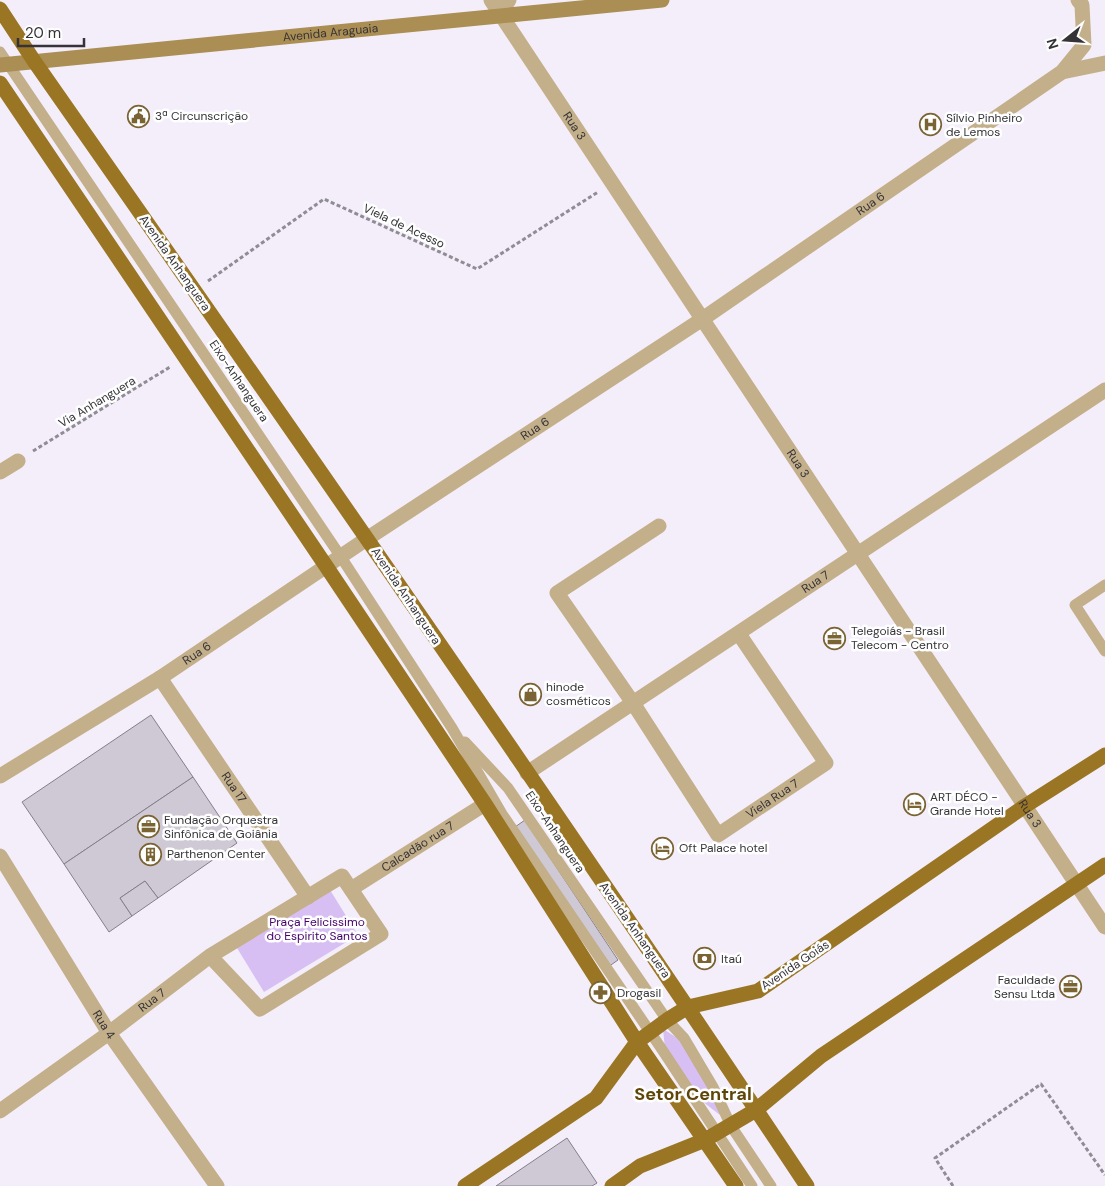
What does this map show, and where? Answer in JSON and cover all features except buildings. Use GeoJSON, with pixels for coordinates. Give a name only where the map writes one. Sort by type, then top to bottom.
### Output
{"type":"FeatureCollection","features":[{"type":"Feature","properties":{"kind":"main road","name":"Avenida Araguaia"},"geometry":{"type":"LineString","coordinates":[[3,60],[34,61],[500,14],[662,0]]}},
{"type":"Feature","properties":{"kind":"main road","name":"Avenida Anhanguera"},"geometry":{"type":"LineString","coordinates":[[0,9],[34,61],[368,538],[688,1007],[807,1186]]}},
{"type":"Feature","properties":{"kind":"main road"},"geometry":{"type":"LineString","coordinates":[[0,83],[485,804],[637,1042],[711,1137],[736,1186]]}},
{"type":"Feature","properties":{"kind":"main road","name":"Avenida Goiás"},"geometry":{"type":"LineString","coordinates":[[466,1186],[596,1098],[637,1042],[667,1020],[688,1007],[758,991],[1025,806],[1105,755]]}},
{"type":"Feature","properties":{"kind":"main road"},"geometry":{"type":"LineString","coordinates":[[612,1186],[640,1166],[711,1137],[756,1110],[821,1056],[1105,865]]}},
{"type":"Feature","properties":{"kind":"street","name":"Rua 3"},"geometry":{"type":"LineString","coordinates":[[490,0],[1105,927]]}},
{"type":"Feature","properties":{"kind":"street"},"geometry":{"type":"LineString","coordinates":[[500,14],[509,0]]}},
{"type":"Feature","properties":{"kind":"street","name":"Rua 6"},"geometry":{"type":"LineString","coordinates":[[0,776],[160,678],[368,538],[701,320],[1062,72],[1084,45],[1082,5],[1078,0]]}},
{"type":"Feature","properties":{"kind":"street","name":"Rua 6"},"geometry":{"type":"LineString","coordinates":[[1062,72],[1105,63]]}},
{"type":"Feature","properties":{"kind":"street","name":"Rua 7"},"geometry":{"type":"LineString","coordinates":[[527,773],[1105,390]]}},
{"type":"Feature","properties":{"kind":"street"},"geometry":{"type":"LineString","coordinates":[[0,472],[18,460]]}},
{"type":"Feature","properties":{"kind":"street"},"geometry":{"type":"LineString","coordinates":[[633,703],[557,593],[659,526]]}},
{"type":"Feature","properties":{"kind":"street","name":"Viela Rua 7"},"geometry":{"type":"LineString","coordinates":[[633,703],[718,835],[826,763],[739,634]]}},
{"type":"Feature","properties":{"kind":"street","name":"Rua 17"},"geometry":{"type":"LineString","coordinates":[[160,678],[308,897]]}},
{"type":"Feature","properties":{"kind":"street","name":"Calcadão rua 7"},"geometry":{"type":"LineString","coordinates":[[351,889],[485,804]]}},
{"type":"Feature","properties":{"kind":"street","name":"Rua 4"},"geometry":{"type":"LineString","coordinates":[[0,856],[109,1033],[217,1186]]}},
{"type":"Feature","properties":{"kind":"street","name":"Rua 7"},"geometry":{"type":"LineString","coordinates":[[0,1111],[109,1033],[210,956],[342,876],[351,889]]}},
{"type":"Feature","properties":{"kind":"street"},"geometry":{"type":"LineString","coordinates":[[210,956],[260,1009],[381,934],[351,889]]}},
{"type":"Feature","properties":{"kind":"lane","name":"Eixo-Anhanguera"},"geometry":{"type":"LineString","coordinates":[[3,60],[341,557],[452,728],[502,814],[650,1032],[711,1137],[752,1186]]}},
{"type":"Feature","properties":{"kind":"lane"},"geometry":{"type":"LineString","coordinates":[[1105,585],[1075,604],[1105,651]]}},
{"type":"Feature","properties":{"kind":"lane","name":"Eixo-Anhanguera"},"geometry":{"type":"LineString","coordinates":[[452,728],[508,788],[667,1020],[684,1038],[714,1087],[731,1126],[771,1186]]}},
{"type":"Feature","properties":{"kind":"path","name":"Viela de Acesso"},"geometry":{"type":"LineString","coordinates":[[194,290],[324,199],[477,269],[611,183]]}},
{"type":"Feature","properties":{"kind":"path","name":"Via Anhanguera"},"geometry":{"type":"LineString","coordinates":[[18,460],[186,358]]}},
{"type":"Feature","properties":{"kind":"path"},"geometry":{"type":"LineString","coordinates":[[953,1186],[935,1158],[1041,1084],[1105,1175]]}},
{"type":"Feature","properties":{"kind":"green space","name":"Praça Felicissimo do Espirito Santos"},"geometry":{"type":"Polygon","coordinates":[[[330,890],[358,935],[264,992],[237,948],[330,890]]]}},
{"type":"Feature","properties":{"kind":"green space"},"geometry":{"type":"Polygon","coordinates":[[[663,1029],[679,1039],[711,1090],[720,1115],[694,1095],[665,1049],[663,1029]]]}},
{"type":"Feature","properties":{"kind":"place","name":"3ª Circunscrição"},"geometry":{"type":"Point","coordinates":[139,116]}},
{"type":"Feature","properties":{"kind":"place","name":"Sílvio Pinheiro de Lemos"},"geometry":{"type":"Point","coordinates":[930,125]}},
{"type":"Feature","properties":{"kind":"place","name":"Telegoiás - Brasil Telecom - Centro"},"geometry":{"type":"Point","coordinates":[835,638]}},
{"type":"Feature","properties":{"kind":"place","name":"hinode cosméticos"},"geometry":{"type":"Point","coordinates":[530,694]}},
{"type":"Feature","properties":{"kind":"place","name":"ART DÉCO - Grande Hotel"},"geometry":{"type":"Point","coordinates":[914,804]}},
{"type":"Feature","properties":{"kind":"place","name":"Fundação Orquestra Sinfônica de Goiânia"},"geometry":{"type":"Point","coordinates":[148,827]}},
{"type":"Feature","properties":{"kind":"place","name":"Oft Palace hotel"},"geometry":{"type":"Point","coordinates":[663,848]}},
{"type":"Feature","properties":{"kind":"place","name":"Parthenon Center"},"geometry":{"type":"Point","coordinates":[151,854]}},
{"type":"Feature","properties":{"kind":"place","name":"Itaú"},"geometry":{"type":"Point","coordinates":[705,959]}},
{"type":"Feature","properties":{"kind":"place","name":"Faculdade Sensu Ltda"},"geometry":{"type":"Point","coordinates":[1071,987]}},
{"type":"Feature","properties":{"kind":"place","name":"Drogasil"},"geometry":{"type":"Point","coordinates":[601,993]}},
{"type":"Feature","properties":{"kind":"district","name":"Setor Central"},"geometry":{"type":"Point","coordinates":[693,1094]}}]}
